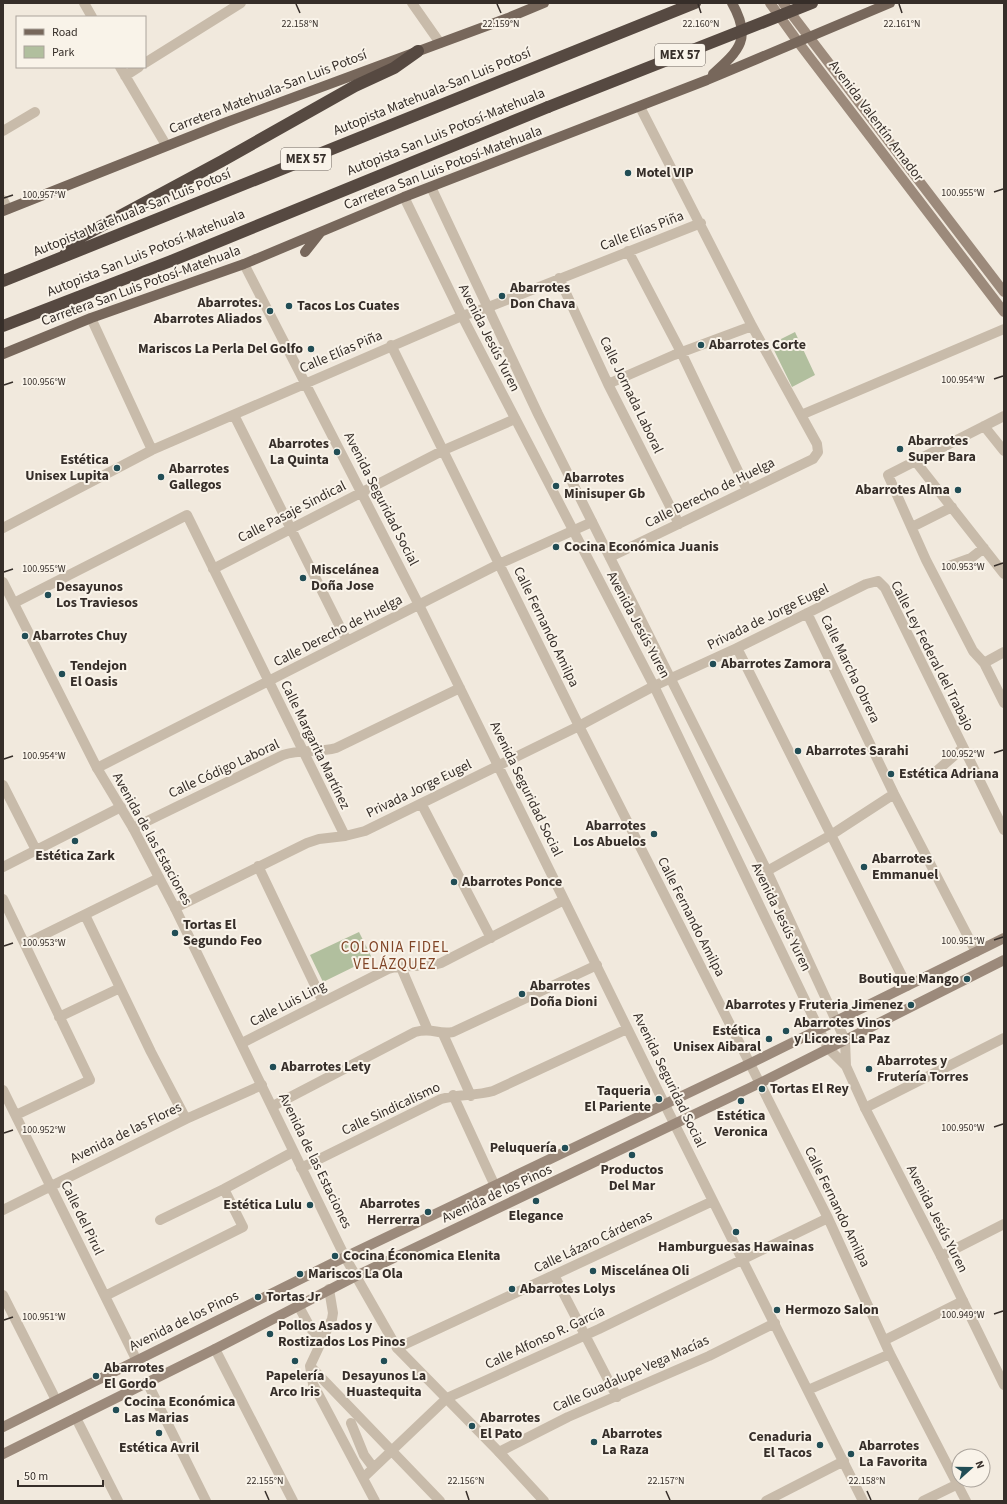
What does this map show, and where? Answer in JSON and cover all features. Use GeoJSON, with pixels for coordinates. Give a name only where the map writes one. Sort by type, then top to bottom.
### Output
{"type":"FeatureCollection","features":[{"type":"Feature","properties":{"kind":"highway","name":"Autopista Matehuala-San Luis Potosí"},"geometry":{"type":"LineString","coordinates":[[3,281],[695,3]]}},
{"type":"Feature","properties":{"kind":"highway","name":"Autopista San Luis Potosí-Matehuala"},"geometry":{"type":"LineString","coordinates":[[3,326],[171,261],[548,107],[812,3]]}},
{"type":"Feature","properties":{"kind":"highway"},"geometry":{"type":"LineString","coordinates":[[63,257],[79,238],[222,161],[355,86],[394,68],[418,51]]}},
{"type":"Feature","properties":{"kind":"main road","name":"Carretera Matehuala-San Luis Potosí"},"geometry":{"type":"LineString","coordinates":[[6,210],[166,146],[544,3]]}},
{"type":"Feature","properties":{"kind":"main road"},"geometry":{"type":"LineString","coordinates":[[707,80],[734,56],[741,42],[742,28],[738,14],[732,3]]}},
{"type":"Feature","properties":{"kind":"main road","name":"Avenida Valentín Amador"},"geometry":{"type":"LineString","coordinates":[[770,3],[798,42],[1004,312]]}},
{"type":"Feature","properties":{"kind":"main road","name":"Avenida Valentín Amador"},"geometry":{"type":"LineString","coordinates":[[783,3],[1004,292]]}},
{"type":"Feature","properties":{"kind":"main road","name":"Carretera San Luis Potosí-Matehuala"},"geometry":{"type":"LineString","coordinates":[[3,354],[91,318],[244,264],[404,197],[707,80],[890,3]]}},
{"type":"Feature","properties":{"kind":"main road"},"geometry":{"type":"LineString","coordinates":[[305,252],[321,232]]}},
{"type":"Feature","properties":{"kind":"main road","name":"Avenida de los Pinos"},"geometry":{"type":"LineString","coordinates":[[3,1427],[345,1257],[496,1186],[664,1103],[749,1064],[1004,938]]}},
{"type":"Feature","properties":{"kind":"main road","name":"Avenida de los Pinos"},"geometry":{"type":"LineString","coordinates":[[3,1454],[215,1349],[329,1289],[760,1083],[1004,960]]}},
{"type":"Feature","properties":{"kind":"street"},"geometry":{"type":"LineString","coordinates":[[146,62],[241,3]]}},
{"type":"Feature","properties":{"kind":"street"},"geometry":{"type":"LineString","coordinates":[[412,3],[440,43]]}},
{"type":"Feature","properties":{"kind":"street"},"geometry":{"type":"LineString","coordinates":[[87,4],[92,16]]}},
{"type":"Feature","properties":{"kind":"street"},"geometry":{"type":"LineString","coordinates":[[135,68],[122,71],[166,146]]}},
{"type":"Feature","properties":{"kind":"street"},"geometry":{"type":"LineString","coordinates":[[640,107],[752,326],[801,415],[1004,329]]}},
{"type":"Feature","properties":{"kind":"street"},"geometry":{"type":"LineString","coordinates":[[3,131],[36,112]]}},
{"type":"Feature","properties":{"kind":"street","name":"Avenida Jesús Yuren"},"geometry":{"type":"LineString","coordinates":[[430,187],[486,308],[767,871],[837,1020],[845,1040],[846,1066]]}},
{"type":"Feature","properties":{"kind":"street","name":"Avenida Jesús Yuren"},"geometry":{"type":"LineString","coordinates":[[404,197],[462,316],[572,531],[654,686],[828,1048],[846,1066],[865,1108],[964,1301],[1004,1384]]}},
{"type":"Feature","properties":{"kind":"street"},"geometry":{"type":"LineString","coordinates":[[3,200],[6,210]]}},
{"type":"Feature","properties":{"kind":"street","name":"Calle Elías Piña"},"geometry":{"type":"LineString","coordinates":[[3,528],[152,450],[234,415],[305,382],[462,316],[486,308],[700,223]]}},
{"type":"Feature","properties":{"kind":"street"},"geometry":{"type":"LineString","coordinates":[[628,251],[681,352],[747,490]]}},
{"type":"Feature","properties":{"kind":"street","name":"Avenida Seguridad Social"},"geometry":{"type":"LineString","coordinates":[[244,264],[420,605],[627,1029],[863,1501]]}},
{"type":"Feature","properties":{"kind":"street","name":"Calle Jornada Laboral"},"geometry":{"type":"LineString","coordinates":[[560,278],[608,384],[679,524]]}},
{"type":"Feature","properties":{"kind":"street"},"geometry":{"type":"LineString","coordinates":[[91,318],[152,450]]}},
{"type":"Feature","properties":{"kind":"street"},"geometry":{"type":"LineString","coordinates":[[608,384],[681,352],[752,326]]}},
{"type":"Feature","properties":{"kind":"street","name":"Calle Fernando Amilpa"},"geometry":{"type":"LineString","coordinates":[[391,345],[579,726],[828,1218],[885,1340],[890,1354],[951,1471]]}},
{"type":"Feature","properties":{"kind":"street"},"geometry":{"type":"LineString","coordinates":[[234,415],[347,641]]}},
{"type":"Feature","properties":{"kind":"street","name":"Calle Derecho de Huelga"},"geometry":{"type":"LineString","coordinates":[[610,557],[813,459],[818,452],[817,444],[801,415]]}},
{"type":"Feature","properties":{"kind":"street"},"geometry":{"type":"LineString","coordinates":[[1004,416],[888,475],[926,560],[974,652],[984,663],[1004,703]]}},
{"type":"Feature","properties":{"kind":"street","name":"Calle Pasaje Sindical"},"geometry":{"type":"LineString","coordinates":[[212,569],[444,450],[515,419]]}},
{"type":"Feature","properties":{"kind":"street"},"geometry":{"type":"LineString","coordinates":[[984,426],[1004,451]]}},
{"type":"Feature","properties":{"kind":"street"},"geometry":{"type":"LineString","coordinates":[[916,462],[1004,574]]}},
{"type":"Feature","properties":{"kind":"street"},"geometry":{"type":"LineString","coordinates":[[912,528],[952,507]]}},
{"type":"Feature","properties":{"kind":"street","name":"Calle Margarita Martínez"},"geometry":{"type":"LineString","coordinates":[[14,603],[187,515],[212,569],[345,836]]}},
{"type":"Feature","properties":{"kind":"street","name":"Calle Derecho de Huelga"},"geometry":{"type":"LineString","coordinates":[[97,768],[499,564],[592,522]]}},
{"type":"Feature","properties":{"kind":"street"},"geometry":{"type":"LineString","coordinates":[[949,566],[971,558],[984,548]]}},
{"type":"Feature","properties":{"kind":"street","name":"Avenida de las Estaciones"},"geometry":{"type":"LineString","coordinates":[[3,582],[97,768],[133,828],[159,878],[273,1106],[293,1152],[345,1257],[397,1348],[499,1452],[544,1501]]}},
{"type":"Feature","properties":{"kind":"street","name":"Privada de Jorge Eugel"},"geometry":{"type":"LineString","coordinates":[[670,678],[737,648],[866,584],[878,582]]}},
{"type":"Feature","properties":{"kind":"street","name":"Calle Ley Federal del Trabajo"},"geometry":{"type":"LineString","coordinates":[[878,582],[885,588],[1004,830]]}},
{"type":"Feature","properties":{"kind":"street","name":"Calle Marcha Obrera"},"geometry":{"type":"LineString","coordinates":[[807,613],[894,794],[976,952]]}},
{"type":"Feature","properties":{"kind":"street"},"geometry":{"type":"LineString","coordinates":[[737,648],[907,986]]}},
{"type":"Feature","properties":{"kind":"street"},"geometry":{"type":"LineString","coordinates":[[984,663],[1004,652]]}},
{"type":"Feature","properties":{"kind":"street","name":"Privada Jorge Eugel"},"geometry":{"type":"LineString","coordinates":[[174,908],[258,866],[319,839],[345,836],[365,831],[422,805],[579,726],[670,678]]}},
{"type":"Feature","properties":{"kind":"street","name":"Calle Código Laboral"},"geometry":{"type":"LineString","coordinates":[[133,828],[274,758],[293,751],[324,751],[336,748],[460,688]]}},
{"type":"Feature","properties":{"kind":"street"},"geometry":{"type":"LineString","coordinates":[[932,775],[964,748]]}},
{"type":"Feature","properties":{"kind":"street"},"geometry":{"type":"LineString","coordinates":[[3,785],[36,850]]}},
{"type":"Feature","properties":{"kind":"street"},"geometry":{"type":"LineString","coordinates":[[767,871],[831,835],[894,794]]}},
{"type":"Feature","properties":{"kind":"street"},"geometry":{"type":"LineString","coordinates":[[422,805],[491,938]]}},
{"type":"Feature","properties":{"kind":"street"},"geometry":{"type":"LineString","coordinates":[[3,867],[121,807]]}},
{"type":"Feature","properties":{"kind":"street"},"geometry":{"type":"LineString","coordinates":[[258,866],[322,1002]]}},
{"type":"Feature","properties":{"kind":"street"},"geometry":{"type":"LineString","coordinates":[[25,944],[159,878]]}},
{"type":"Feature","properties":{"kind":"street"},"geometry":{"type":"LineString","coordinates":[[3,899],[90,1080],[16,1115]]}},
{"type":"Feature","properties":{"kind":"street","name":"Calle Luis Ling"},"geometry":{"type":"LineString","coordinates":[[242,1043],[388,969],[400,965],[432,966],[491,938],[564,900]]}},
{"type":"Feature","properties":{"kind":"street"},"geometry":{"type":"LineString","coordinates":[[85,915],[151,1052],[186,1119]]}},
{"type":"Feature","properties":{"kind":"street"},"geometry":{"type":"LineString","coordinates":[[400,965],[427,1028]]}},
{"type":"Feature","properties":{"kind":"street"},"geometry":{"type":"LineString","coordinates":[[273,1106],[415,1032],[427,1028],[443,1034],[453,1032],[597,965]]}},
{"type":"Feature","properties":{"kind":"street"},"geometry":{"type":"LineString","coordinates":[[59,1017],[120,988]]}},
{"type":"Feature","properties":{"kind":"street","name":"Calle Sindicalismo"},"geometry":{"type":"LineString","coordinates":[[301,1168],[441,1099],[453,1095],[471,1096],[493,1091],[627,1029]]}},
{"type":"Feature","properties":{"kind":"street"},"geometry":{"type":"LineString","coordinates":[[443,1034],[471,1096]]}},
{"type":"Feature","properties":{"kind":"street"},"geometry":{"type":"LineString","coordinates":[[865,1108],[1004,1038]]}},
{"type":"Feature","properties":{"kind":"street","name":"Avenida de las Flores"},"geometry":{"type":"LineString","coordinates":[[3,1210],[186,1119],[262,1085]]}},
{"type":"Feature","properties":{"kind":"street","name":"Calle del Pirul"},"geometry":{"type":"LineString","coordinates":[[3,1090],[136,1360]]}},
{"type":"Feature","properties":{"kind":"street"},"geometry":{"type":"LineString","coordinates":[[453,1095],[496,1186]]}},
{"type":"Feature","properties":{"kind":"street"},"geometry":{"type":"LineString","coordinates":[[160,1220],[224,1189],[293,1152]]}},
{"type":"Feature","properties":{"kind":"street"},"geometry":{"type":"LineString","coordinates":[[105,1296],[243,1227],[224,1189]]}},
{"type":"Feature","properties":{"kind":"street","name":"Calle Lázaro Cárdenas"},"geometry":{"type":"LineString","coordinates":[[397,1348],[713,1201]]}},
{"type":"Feature","properties":{"kind":"street","name":"Calle Alfonso R. García"},"geometry":{"type":"LineString","coordinates":[[363,1478],[447,1398],[743,1260],[828,1218]]}},
{"type":"Feature","properties":{"kind":"street"},"geometry":{"type":"LineString","coordinates":[[941,1256],[1004,1224]]}},
{"type":"Feature","properties":{"kind":"street"},"geometry":{"type":"LineString","coordinates":[[554,1275],[617,1397]]}},
{"type":"Feature","properties":{"kind":"street"},"geometry":{"type":"LineString","coordinates":[[329,1289],[333,1313],[310,1366],[313,1384],[375,1501]]}},
{"type":"Feature","properties":{"kind":"street"},"geometry":{"type":"LineString","coordinates":[[3,1295],[56,1400]]}},
{"type":"Feature","properties":{"kind":"street"},"geometry":{"type":"LineString","coordinates":[[885,1340],[964,1301]]}},
{"type":"Feature","properties":{"kind":"street"},"geometry":{"type":"LineString","coordinates":[[298,1306],[311,1329],[322,1340]]}},
{"type":"Feature","properties":{"kind":"street","name":"Calle Guadalupe Vega Macías"},"geometry":{"type":"LineString","coordinates":[[499,1452],[568,1417],[709,1356],[775,1323]]}},
{"type":"Feature","properties":{"kind":"street"},"geometry":{"type":"LineString","coordinates":[[215,1349],[293,1501]]}},
{"type":"Feature","properties":{"kind":"street"},"geometry":{"type":"LineString","coordinates":[[808,1390],[890,1354]]}},
{"type":"Feature","properties":{"kind":"street"},"geometry":{"type":"LineString","coordinates":[[310,1366],[355,1420],[391,1450],[440,1501]]}},
{"type":"Feature","properties":{"kind":"street"},"geometry":{"type":"LineString","coordinates":[[147,1382],[206,1501]]}},
{"type":"Feature","properties":{"kind":"street"},"geometry":{"type":"LineString","coordinates":[[76,1418],[118,1501]]}},
{"type":"Feature","properties":{"kind":"street"},"geometry":{"type":"LineString","coordinates":[[337,1429],[355,1420]]}},
{"type":"Feature","properties":{"kind":"street"},"geometry":{"type":"LineString","coordinates":[[355,1420],[364,1455],[373,1467]]}},
{"type":"Feature","properties":{"kind":"street"},"geometry":{"type":"LineString","coordinates":[[766,1501],[844,1461]]}},
{"type":"Feature","properties":{"kind":"street"},"geometry":{"type":"LineString","coordinates":[[923,1501],[951,1487]]}},
{"type":"Feature","properties":{"kind":"street","name":"Calle Fernando Amilpa"},"geometry":{"type":"LineString","coordinates":[[960,1488],[966,1501]]}},
{"type":"Feature","properties":{"kind":"green space"},"geometry":{"type":"Polygon","coordinates":[[[795,332],[815,375],[792,387],[771,344],[795,332]]]}},
{"type":"Feature","properties":{"kind":"green space"},"geometry":{"type":"Polygon","coordinates":[[[359,932],[372,958],[323,982],[310,955],[359,932]]]}},
{"type":"Feature","properties":{"kind":"place","name":"Motel VIP"},"geometry":{"type":"Point","coordinates":[628,173]}},
{"type":"Feature","properties":{"kind":"place","name":"Abarrotes Don Chava"},"geometry":{"type":"Point","coordinates":[502,296]}},
{"type":"Feature","properties":{"kind":"place","name":"Tacos Los Cuates"},"geometry":{"type":"Point","coordinates":[289,306]}},
{"type":"Feature","properties":{"kind":"place","name":"Abarrotes. Abarrotes Aliados"},"geometry":{"type":"Point","coordinates":[270,311]}},
{"type":"Feature","properties":{"kind":"place","name":"Abarrotes Corte"},"geometry":{"type":"Point","coordinates":[701,345]}},
{"type":"Feature","properties":{"kind":"place","name":"Mariscos La Perla Del Golfo"},"geometry":{"type":"Point","coordinates":[311,349]}},
{"type":"Feature","properties":{"kind":"place","name":"Abarrotes Super Bara"},"geometry":{"type":"Point","coordinates":[900,449]}},
{"type":"Feature","properties":{"kind":"place","name":"Abarrotes La Quinta"},"geometry":{"type":"Point","coordinates":[337,452]}},
{"type":"Feature","properties":{"kind":"place","name":"Estética Unisex Lupita"},"geometry":{"type":"Point","coordinates":[117,468]}},
{"type":"Feature","properties":{"kind":"place","name":"Abarrotes Gallegos"},"geometry":{"type":"Point","coordinates":[161,477]}},
{"type":"Feature","properties":{"kind":"place","name":"Abarrotes Minisuper Gb"},"geometry":{"type":"Point","coordinates":[556,486]}},
{"type":"Feature","properties":{"kind":"place","name":"Abarrotes Alma"},"geometry":{"type":"Point","coordinates":[958,490]}},
{"type":"Feature","properties":{"kind":"place","name":"Cocina Económica Juanis"},"geometry":{"type":"Point","coordinates":[556,547]}},
{"type":"Feature","properties":{"kind":"place","name":"Miscelánea Doña Jose"},"geometry":{"type":"Point","coordinates":[303,578]}},
{"type":"Feature","properties":{"kind":"place","name":"Desayunos Los Traviesos"},"geometry":{"type":"Point","coordinates":[48,595]}},
{"type":"Feature","properties":{"kind":"place","name":"Abarrotes Chuy"},"geometry":{"type":"Point","coordinates":[25,636]}},
{"type":"Feature","properties":{"kind":"place","name":"Abarrotes Zamora"},"geometry":{"type":"Point","coordinates":[713,664]}},
{"type":"Feature","properties":{"kind":"place","name":"Tendejon El Oasis"},"geometry":{"type":"Point","coordinates":[62,674]}},
{"type":"Feature","properties":{"kind":"place","name":"Abarrotes Sarahi"},"geometry":{"type":"Point","coordinates":[798,751]}},
{"type":"Feature","properties":{"kind":"place","name":"Estética Adriana"},"geometry":{"type":"Point","coordinates":[891,774]}},
{"type":"Feature","properties":{"kind":"place","name":"Abarrotes Los Abuelos"},"geometry":{"type":"Point","coordinates":[654,834]}},
{"type":"Feature","properties":{"kind":"place","name":"Estética Zark"},"geometry":{"type":"Point","coordinates":[75,841]}},
{"type":"Feature","properties":{"kind":"place","name":"Abarrotes Emmanuel"},"geometry":{"type":"Point","coordinates":[864,867]}},
{"type":"Feature","properties":{"kind":"place","name":"Abarrotes Ponce"},"geometry":{"type":"Point","coordinates":[454,882]}},
{"type":"Feature","properties":{"kind":"place","name":"Tortas El Segundo Feo"},"geometry":{"type":"Point","coordinates":[175,933]}},
{"type":"Feature","properties":{"kind":"place","name":"Boutique Mango"},"geometry":{"type":"Point","coordinates":[967,979]}},
{"type":"Feature","properties":{"kind":"place","name":"Abarrotes Doña Dioni"},"geometry":{"type":"Point","coordinates":[522,994]}},
{"type":"Feature","properties":{"kind":"place","name":"Abarrotes y Fruteria Jimenez"},"geometry":{"type":"Point","coordinates":[911,1005]}},
{"type":"Feature","properties":{"kind":"place","name":"Abarrotes Vinos y Licores La Paz"},"geometry":{"type":"Point","coordinates":[786,1031]}},
{"type":"Feature","properties":{"kind":"place","name":"Estética Unisex Aibaral"},"geometry":{"type":"Point","coordinates":[769,1039]}},
{"type":"Feature","properties":{"kind":"place","name":"Abarrotes Lety"},"geometry":{"type":"Point","coordinates":[273,1067]}},
{"type":"Feature","properties":{"kind":"place","name":"Abarrotes y Frutería Torres"},"geometry":{"type":"Point","coordinates":[869,1069]}},
{"type":"Feature","properties":{"kind":"place","name":"Tortas El Rey"},"geometry":{"type":"Point","coordinates":[762,1089]}},
{"type":"Feature","properties":{"kind":"place","name":"Taqueria El Pariente"},"geometry":{"type":"Point","coordinates":[659,1099]}},
{"type":"Feature","properties":{"kind":"place","name":"Estética Veronica"},"geometry":{"type":"Point","coordinates":[741,1101]}},
{"type":"Feature","properties":{"kind":"place","name":"Peluquería"},"geometry":{"type":"Point","coordinates":[565,1148]}},
{"type":"Feature","properties":{"kind":"place","name":"Productos Del Mar"},"geometry":{"type":"Point","coordinates":[632,1155]}},
{"type":"Feature","properties":{"kind":"place","name":"Elegance"},"geometry":{"type":"Point","coordinates":[536,1201]}},
{"type":"Feature","properties":{"kind":"place","name":"Estética Lulu"},"geometry":{"type":"Point","coordinates":[310,1205]}},
{"type":"Feature","properties":{"kind":"place","name":"Abarrotes Herrerra"},"geometry":{"type":"Point","coordinates":[428,1212]}},
{"type":"Feature","properties":{"kind":"place","name":"Hamburguesas Hawainas"},"geometry":{"type":"Point","coordinates":[736,1232]}},
{"type":"Feature","properties":{"kind":"place","name":"Cocina Économica Elenita"},"geometry":{"type":"Point","coordinates":[335,1256]}},
{"type":"Feature","properties":{"kind":"place","name":"Miscelánea Oli"},"geometry":{"type":"Point","coordinates":[593,1271]}},
{"type":"Feature","properties":{"kind":"place","name":"Mariscos La Ola"},"geometry":{"type":"Point","coordinates":[300,1274]}},
{"type":"Feature","properties":{"kind":"place","name":"Abarrotes Lolys"},"geometry":{"type":"Point","coordinates":[512,1289]}},
{"type":"Feature","properties":{"kind":"place","name":"Tortas Jr"},"geometry":{"type":"Point","coordinates":[258,1297]}},
{"type":"Feature","properties":{"kind":"place","name":"Hermozo Salon"},"geometry":{"type":"Point","coordinates":[777,1310]}},
{"type":"Feature","properties":{"kind":"place","name":"Pollos Asados y Rostizados Los Pinos"},"geometry":{"type":"Point","coordinates":[270,1334]}},
{"type":"Feature","properties":{"kind":"place","name":"Papelería Arco Iris"},"geometry":{"type":"Point","coordinates":[295,1361]}},
{"type":"Feature","properties":{"kind":"place","name":"Desayunos La Huastequita"},"geometry":{"type":"Point","coordinates":[384,1361]}},
{"type":"Feature","properties":{"kind":"place","name":"Abarrotes El Gordo"},"geometry":{"type":"Point","coordinates":[96,1376]}},
{"type":"Feature","properties":{"kind":"place","name":"Cocina Económica Las Marias"},"geometry":{"type":"Point","coordinates":[116,1410]}},
{"type":"Feature","properties":{"kind":"place","name":"Abarrotes El Pato"},"geometry":{"type":"Point","coordinates":[472,1426]}},
{"type":"Feature","properties":{"kind":"place","name":"Estética Avril"},"geometry":{"type":"Point","coordinates":[159,1433]}},
{"type":"Feature","properties":{"kind":"place","name":"Abarrotes La Raza"},"geometry":{"type":"Point","coordinates":[594,1442]}},
{"type":"Feature","properties":{"kind":"place","name":"Cenaduria El Tacos"},"geometry":{"type":"Point","coordinates":[820,1445]}},
{"type":"Feature","properties":{"kind":"place","name":"Abarrotes La Favorita"},"geometry":{"type":"Point","coordinates":[851,1454]}},
{"type":"Feature","properties":{"kind":"district","name":"COLONIA FIDEL VELÁZQUEZ"},"geometry":{"type":"Point","coordinates":[395,956]}}]}
